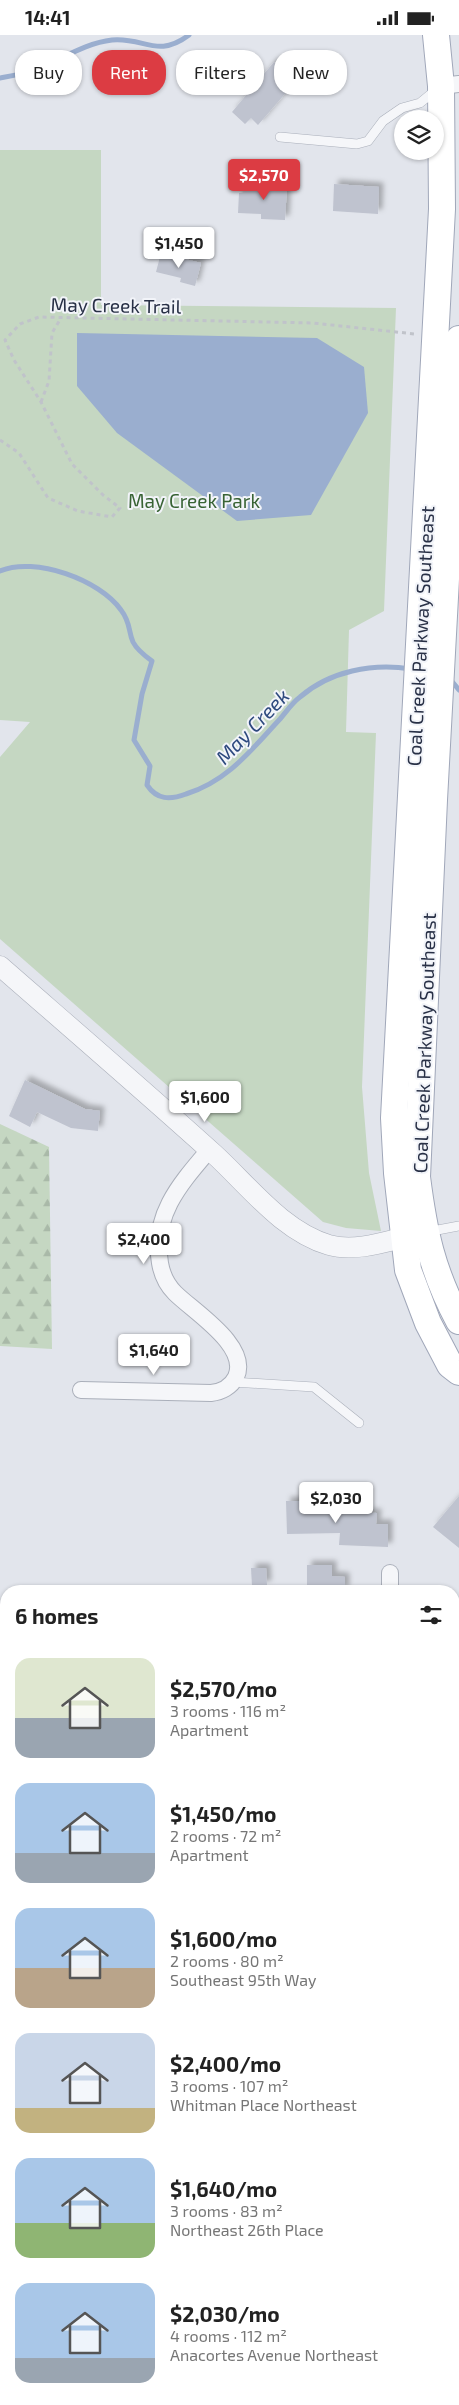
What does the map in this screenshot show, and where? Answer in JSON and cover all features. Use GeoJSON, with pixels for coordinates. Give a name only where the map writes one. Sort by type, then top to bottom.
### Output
{"type":"FeatureCollection","features":[{"type":"Feature","properties":{"kind":"main road","name":"Coal Creek Parkway Southeast"},"geometry":{"type":"LineString","coordinates":[[436,35],[450,85],[442,209],[445,517]]}},
{"type":"Feature","properties":{"kind":"main road","name":"Coal Creek Parkway Southeast"},"geometry":{"type":"LineString","coordinates":[[459,339],[445,517],[434,578],[422,795],[394,1081],[394,1137],[414,1235],[434,1267],[459,1321]]}},
{"type":"Feature","properties":{"kind":"main road"},"geometry":{"type":"LineString","coordinates":[[414,1235],[408,1270],[428,1323],[450,1365],[459,1372]]}},
{"type":"Feature","properties":{"kind":"street"},"geometry":{"type":"LineString","coordinates":[[0,966],[208,1149],[286,1222],[307,1236],[328,1245],[353,1248],[414,1235]]}},
{"type":"Feature","properties":{"kind":"street"},"geometry":{"type":"LineString","coordinates":[[81,1390],[212,1393],[220,1392],[233,1382],[238,1366],[231,1346],[224,1337],[174,1292],[162,1275],[160,1262],[160,1227],[168,1201],[208,1149]]}},
{"type":"Feature","properties":{"kind":"street"},"geometry":{"type":"LineString","coordinates":[[390,1573],[390,1585]]}},
{"type":"Feature","properties":{"kind":"lane"},"geometry":{"type":"LineString","coordinates":[[280,137],[357,144],[368,141],[383,121],[402,108],[420,103],[450,85]]}},
{"type":"Feature","properties":{"kind":"lane"},"geometry":{"type":"LineString","coordinates":[[414,1235],[459,1226]]}},
{"type":"Feature","properties":{"kind":"lane"},"geometry":{"type":"LineString","coordinates":[[233,1382],[314,1387],[359,1423]]}},
{"type":"Feature","properties":{"kind":"path","name":"May Creek Trail"},"geometry":{"type":"LineString","coordinates":[[0,440],[19,453],[48,498],[78,511],[112,517],[120,508],[103,495],[72,464],[41,401],[14,361],[5,340],[20,324],[39,317],[313,323],[415,334]]}},
{"type":"Feature","properties":{"kind":"path"},"geometry":{"type":"LineString","coordinates":[[41,401],[49,381],[52,333],[61,317]]}},
{"type":"Feature","properties":{"kind":"green space","name":"May Creek Park"},"geometry":{"type":"Polygon","coordinates":[[[0,150],[101,150],[101,305],[396,308],[384,611],[349,630],[346,732],[376,733],[362,1087],[369,1173],[381,1231],[346,1228],[323,1222],[0,939],[0,757],[30,722],[0,720],[0,150]]]}},
{"type":"Feature","properties":{"kind":"green space"},"geometry":{"type":"Polygon","coordinates":[[[0,1124],[49,1147],[52,1349],[0,1346],[0,1124]]]}},
{"type":"Feature","properties":{"kind":"water"},"geometry":{"type":"Polygon","coordinates":[[[77,333],[317,338],[364,367],[368,413],[311,515],[237,521],[117,433],[77,386],[77,333]]]}},
{"type":"Feature","properties":{"kind":"building"},"geometry":{"type":"Polygon","coordinates":[[[274,62],[274,95],[284,95],[258,125],[251,118],[245,124],[232,112],[246,95],[264,95],[264,74],[274,62]]]}},
{"type":"Feature","properties":{"kind":"building"},"geometry":{"type":"Polygon","coordinates":[[[245,184],[287,186],[285,220],[261,219],[261,214],[238,213],[239,193],[244,193],[245,184]]]}},
{"type":"Feature","properties":{"kind":"building"},"geometry":{"type":"Polygon","coordinates":[[[334,184],[379,187],[378,214],[333,211],[334,184]]]}},
{"type":"Feature","properties":{"kind":"building"},"geometry":{"type":"Polygon","coordinates":[[[161,253],[201,263],[195,286],[180,282],[181,278],[156,272],[161,253]]]}},
{"type":"Feature","properties":{"kind":"building"},"geometry":{"type":"Polygon","coordinates":[[[25,1080],[85,1109],[100,1111],[98,1131],[71,1128],[37,1112],[30,1127],[9,1116],[25,1080]]]}},
{"type":"Feature","properties":{"kind":"building"},"geometry":{"type":"Polygon","coordinates":[[[459,1496],[459,1548],[433,1527],[459,1496]]]}},
{"type":"Feature","properties":{"kind":"building"},"geometry":{"type":"Polygon","coordinates":[[[286,1501],[323,1501],[323,1512],[377,1513],[376,1524],[388,1524],[388,1547],[339,1545],[340,1533],[287,1534],[286,1501]]]}},
{"type":"Feature","properties":{"kind":"building"},"geometry":{"type":"Polygon","coordinates":[[[307,1565],[332,1565],[332,1576],[345,1577],[345,1585],[307,1585],[307,1565]]]}},
{"type":"Feature","properties":{"kind":"building"},"geometry":{"type":"Polygon","coordinates":[[[251,1568],[266,1568],[267,1585],[252,1585],[251,1568]]]}},
{"type":"Feature","properties":{"kind":"waterway"},"geometry":{"type":"LineString","coordinates":[[0,78],[34,70],[82,48],[102,42],[123,40],[159,46],[178,42],[189,35]]}},
{"type":"Feature","properties":{"kind":"waterway","name":"May Creek"},"geometry":{"type":"LineString","coordinates":[[0,571],[14,567],[31,567],[66,574],[98,589],[121,610],[128,623],[131,638],[135,645],[141,653],[152,661],[142,694],[134,740],[150,766],[147,785],[155,794],[164,797],[180,796],[201,788],[227,773],[249,753],[297,699],[325,681],[338,675],[367,668],[396,667],[411,669]]}},
{"type":"Feature","properties":{"kind":"waterway","name":"May Creek"},"geometry":{"type":"LineString","coordinates":[[450,679],[459,690]]}}]}
